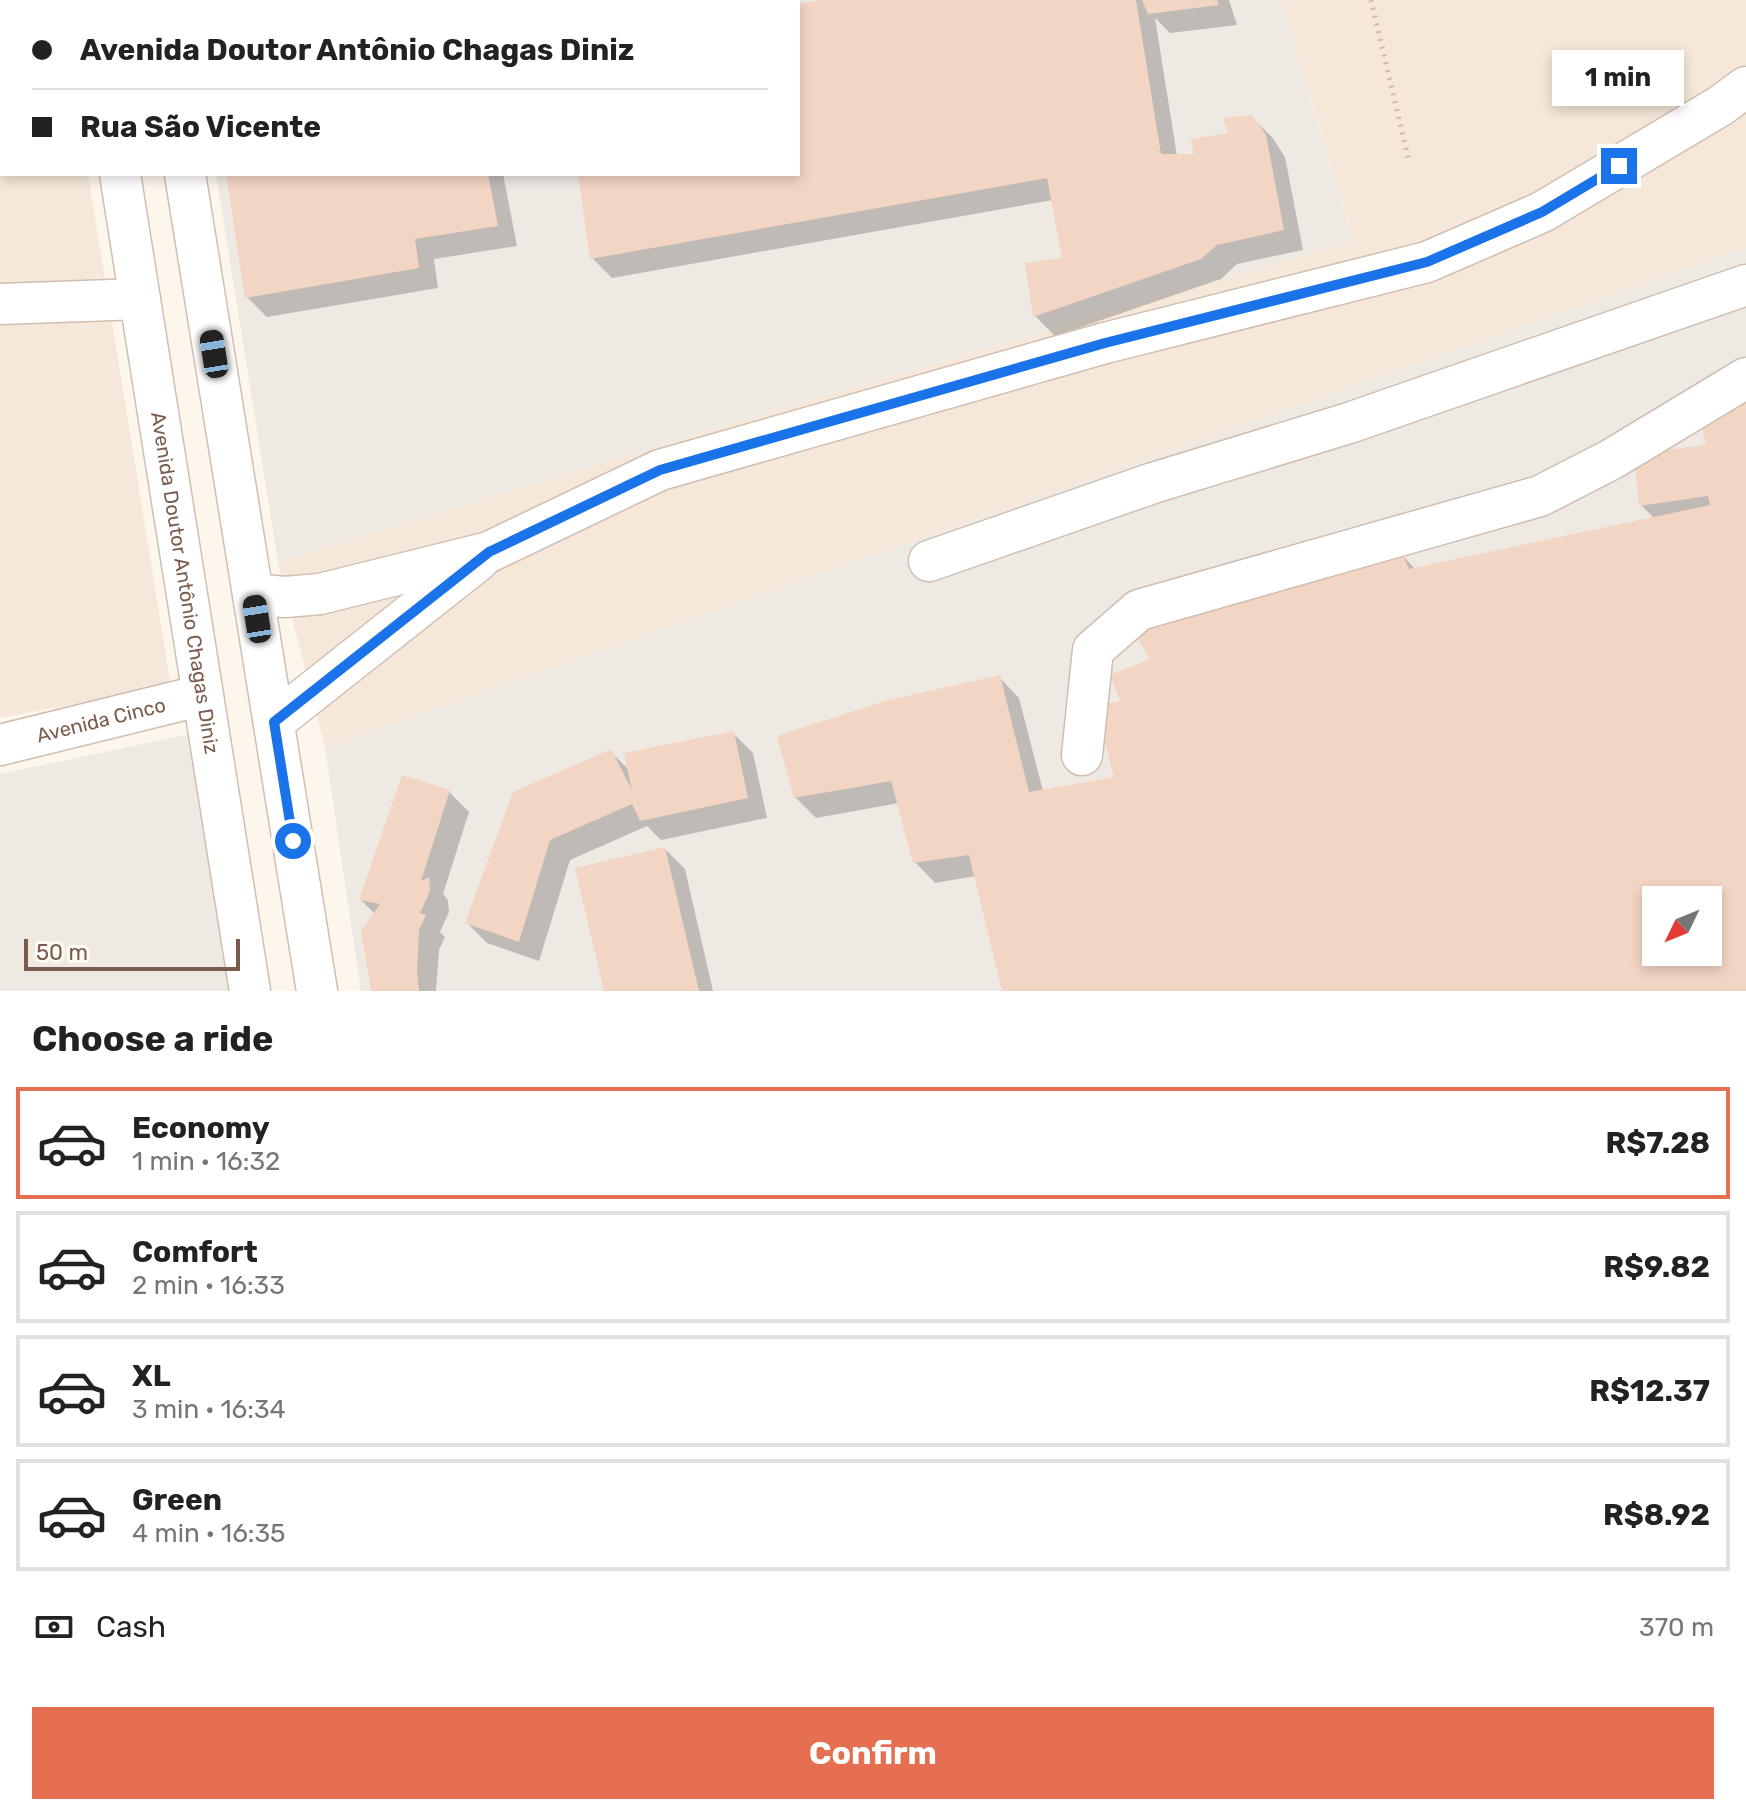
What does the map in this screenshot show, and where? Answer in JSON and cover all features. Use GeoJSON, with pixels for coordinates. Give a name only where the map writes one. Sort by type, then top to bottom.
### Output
{"type":"FeatureCollection","features":[{"type":"Feature","properties":{"kind":"street"},"geometry":{"type":"LineString","coordinates":[[253,594],[285,597],[320,594],[489,552],[660,470],[1105,343],[1427,262],[1542,212],[1720,106],[1746,87]]}},
{"type":"Feature","properties":{"kind":"street","name":"Avenida Doutor Antônio Chagas Diniz"},"geometry":{"type":"LineString","coordinates":[[120,176],[250,991]]}},
{"type":"Feature","properties":{"kind":"street"},"geometry":{"type":"LineString","coordinates":[[185,176],[317,991]]}},
{"type":"Feature","properties":{"kind":"street"},"geometry":{"type":"LineString","coordinates":[[929,561],[1153,483],[1349,423],[1746,285]]}},
{"type":"Feature","properties":{"kind":"street"},"geometry":{"type":"LineString","coordinates":[[0,304],[140,299]]}},
{"type":"Feature","properties":{"kind":"street"},"geometry":{"type":"LineString","coordinates":[[1082,755],[1093,650],[1139,610],[1540,496],[1612,459],[1746,378]]}},
{"type":"Feature","properties":{"kind":"street"},"geometry":{"type":"LineString","coordinates":[[274,722],[489,552]]}},
{"type":"Feature","properties":{"kind":"street","name":"Avenida Cinco"},"geometry":{"type":"LineString","coordinates":[[0,745],[203,695]]}},
{"type":"Feature","properties":{"kind":"path"},"geometry":{"type":"LineString","coordinates":[[1371,0],[1409,161]]}},
{"type":"Feature","properties":{"kind":"shaded area"},"geometry":{"type":"Polygon","coordinates":[[[800,0],[1281,0],[1353,241],[726,425],[278,562],[216,176],[800,176],[800,0]]]}},
{"type":"Feature","properties":{"kind":"shaded area"},"geometry":{"type":"Polygon","coordinates":[[[1281,0],[1746,0],[1746,248],[325,748],[278,562],[726,425],[1353,240],[1281,0]]]}},
{"type":"Feature","properties":{"kind":"shaded area"},"geometry":{"type":"Polygon","coordinates":[[[0,176],[88,176],[171,686],[0,718],[0,176]]]}},
{"type":"Feature","properties":{"kind":"shaded area"},"geometry":{"type":"Polygon","coordinates":[[[1746,248],[1746,991],[361,991],[325,748],[1746,248]]]}},
{"type":"Feature","properties":{"kind":"shaded area"},"geometry":{"type":"Polygon","coordinates":[[[190,734],[232,991],[0,991],[0,774],[190,734]]]}},
{"type":"Feature","properties":{"kind":"building"},"geometry":{"type":"Polygon","coordinates":[[[820,0],[1136,0],[1161,154],[1194,154],[1191,139],[1228,133],[1223,118],[1252,115],[1266,135],[1284,230],[1217,245],[1201,259],[1033,317],[1025,263],[1062,258],[1047,178],[590,259],[578,176],[800,176],[800,4],[820,0]]]}},
{"type":"Feature","properties":{"kind":"building"},"geometry":{"type":"Polygon","coordinates":[[[1142,0],[1217,0],[1219,5],[1148,14],[1142,0]]]}},
{"type":"Feature","properties":{"kind":"building"},"geometry":{"type":"Polygon","coordinates":[[[226,176],[488,176],[498,226],[415,239],[419,268],[245,298],[226,176]]]}},
{"type":"Feature","properties":{"kind":"building"},"geometry":{"type":"Polygon","coordinates":[[[1746,391],[1746,991],[1002,991],[969,855],[913,863],[891,781],[794,798],[777,736],[885,701],[1000,675],[1029,792],[1114,777],[1095,705],[1120,701],[1110,675],[1150,659],[1135,634],[1402,553],[1409,569],[1710,505],[1708,496],[1639,506],[1634,454],[1706,445],[1701,419],[1746,391]]]}},
{"type":"Feature","properties":{"kind":"building"},"geometry":{"type":"Polygon","coordinates":[[[734,731],[748,798],[640,821],[632,804],[550,840],[519,942],[465,923],[513,792],[611,749],[632,790],[624,753],[734,731]]]}},
{"type":"Feature","properties":{"kind":"building"},"geometry":{"type":"Polygon","coordinates":[[[402,775],[450,790],[421,881],[429,877],[430,891],[420,913],[426,915],[419,930],[419,991],[371,991],[361,931],[380,904],[359,900],[402,775]]]}},
{"type":"Feature","properties":{"kind":"building"},"geometry":{"type":"Polygon","coordinates":[[[665,847],[699,991],[604,991],[575,868],[665,847]]]}},
{"type":"Feature","properties":{"kind":"route"},"geometry":{"type":"LineString","coordinates":[[293,841],[274,722],[489,552],[660,470],[1105,343],[1427,262],[1542,212],[1619,166]]}}]}
